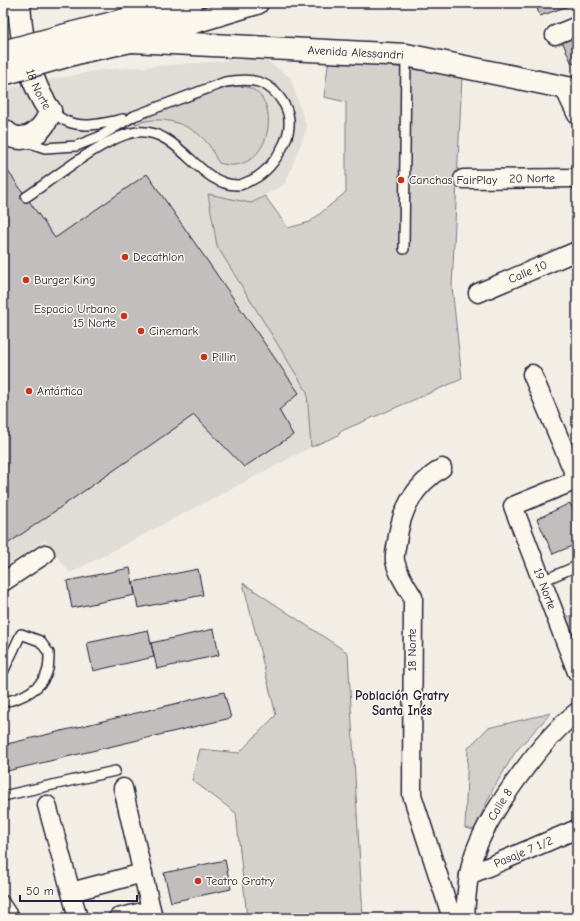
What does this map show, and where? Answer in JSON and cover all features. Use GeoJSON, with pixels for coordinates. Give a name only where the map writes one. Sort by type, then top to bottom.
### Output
{"type":"FeatureCollection","features":[{"type":"Feature","properties":{"kind":"street","name":"18 Norte"},"geometry":{"type":"LineString","coordinates":[[20,3],[20,23],[26,57],[40,97],[50,111]]}},
{"type":"Feature","properties":{"kind":"street","name":"Avenida Alessandri"},"geometry":{"type":"LineString","coordinates":[[3,74],[79,42],[191,3]]}},
{"type":"Feature","properties":{"kind":"street","name":"Avenida Alessandri"},"geometry":{"type":"LineString","coordinates":[[130,41],[256,3]]}},
{"type":"Feature","properties":{"kind":"street"},"geometry":{"type":"LineString","coordinates":[[555,35],[577,26]]}},
{"type":"Feature","properties":{"kind":"street","name":"Avenida Alessandri"},"geometry":{"type":"LineString","coordinates":[[3,52],[79,42],[130,41],[406,55],[570,89]]}},
{"type":"Feature","properties":{"kind":"street"},"geometry":{"type":"LineString","coordinates":[[570,89],[577,115]]}},
{"type":"Feature","properties":{"kind":"street"},"geometry":{"type":"LineString","coordinates":[[8,134],[20,137],[34,133],[44,124],[50,111]]}},
{"type":"Feature","properties":{"kind":"street","name":"20 Norte"},"geometry":{"type":"LineString","coordinates":[[462,179],[577,178]]}},
{"type":"Feature","properties":{"kind":"street","name":"Calle 10"},"geometry":{"type":"LineString","coordinates":[[478,292],[577,252]]}},
{"type":"Feature","properties":{"kind":"street"},"geometry":{"type":"LineString","coordinates":[[532,374],[577,480]]}},
{"type":"Feature","properties":{"kind":"street","name":"18 Norte"},"geometry":{"type":"LineString","coordinates":[[442,468],[423,483],[408,502],[399,525],[395,559],[399,573],[412,597],[412,795],[452,918]]}},
{"type":"Feature","properties":{"kind":"street","name":"19 Norte"},"geometry":{"type":"LineString","coordinates":[[577,480],[513,506],[577,672]]}},
{"type":"Feature","properties":{"kind":"street"},"geometry":{"type":"LineString","coordinates":[[3,582],[45,554]]}},
{"type":"Feature","properties":{"kind":"street","name":"Calle 8"},"geometry":{"type":"LineString","coordinates":[[465,918],[466,889],[472,860],[484,834],[509,790],[554,734],[577,712]]}},
{"type":"Feature","properties":{"kind":"street"},"geometry":{"type":"LineString","coordinates":[[118,918],[152,914],[123,788]]}},
{"type":"Feature","properties":{"kind":"street"},"geometry":{"type":"LineString","coordinates":[[47,805],[78,918]]}},
{"type":"Feature","properties":{"kind":"street","name":"Pasaje 7 1/2"},"geometry":{"type":"LineString","coordinates":[[469,875],[577,829]]}},
{"type":"Feature","properties":{"kind":"street"},"geometry":{"type":"LineString","coordinates":[[71,892],[142,873]]}},
{"type":"Feature","properties":{"kind":"lane"},"geometry":{"type":"LineString","coordinates":[[404,249],[406,55]]}},
{"type":"Feature","properties":{"kind":"lane"},"geometry":{"type":"LineString","coordinates":[[8,134],[45,148],[76,146],[99,137],[134,116],[225,82],[255,80],[266,84],[277,92],[286,107],[290,123],[285,141],[271,166],[256,178],[240,185],[225,183],[215,177],[165,137],[151,132],[136,132],[113,139],[26,197]]}},
{"type":"Feature","properties":{"kind":"lane","name":"18 Norte"},"geometry":{"type":"LineString","coordinates":[[50,111],[66,122],[85,125],[104,124],[134,116]]}},
{"type":"Feature","properties":{"kind":"lane"},"geometry":{"type":"LineString","coordinates":[[542,581],[577,566]]}},
{"type":"Feature","properties":{"kind":"lane"},"geometry":{"type":"LineString","coordinates":[[3,672],[21,634],[40,641],[49,653],[48,670],[37,688],[10,701],[3,702]]}},
{"type":"Feature","properties":{"kind":"lane"},"geometry":{"type":"LineString","coordinates":[[3,796],[115,771]]}},
{"type":"Feature","properties":{"kind":"lane"},"geometry":{"type":"LineString","coordinates":[[3,900],[15,918]]}},
{"type":"Feature","properties":{"kind":"shaded area"},"geometry":{"type":"Polygon","coordinates":[[[263,58],[290,77],[307,128],[285,184],[251,203],[208,195],[217,246],[307,392],[311,447],[70,573],[45,540],[3,568],[3,89],[100,70],[263,58]]]}},
{"type":"Feature","properties":{"kind":"shaded area"},"geometry":{"type":"Polygon","coordinates":[[[329,58],[462,76],[452,287],[462,379],[339,432],[339,435],[311,447],[307,392],[217,246],[208,194],[251,203],[265,196],[288,228],[310,222],[346,192],[346,102],[324,97],[329,58]]]}},
{"type":"Feature","properties":{"kind":"shaded area"},"geometry":{"type":"Polygon","coordinates":[[[241,86],[255,91],[264,102],[268,117],[267,132],[261,147],[251,159],[237,165],[219,163],[210,146],[201,137],[185,126],[165,120],[145,121],[136,124],[135,120],[226,88],[241,86]]]}},
{"type":"Feature","properties":{"kind":"shaded area"},"geometry":{"type":"Polygon","coordinates":[[[243,583],[348,653],[363,918],[247,918],[236,813],[192,780],[200,749],[239,753],[276,715],[243,583]]]}},
{"type":"Feature","properties":{"kind":"shaded area"},"geometry":{"type":"Polygon","coordinates":[[[577,613],[577,650],[563,619],[577,613]]]}},
{"type":"Feature","properties":{"kind":"shaded area"},"geometry":{"type":"Polygon","coordinates":[[[551,713],[516,751],[493,789],[474,830],[465,828],[468,748],[488,728],[551,713]]]}},
{"type":"Feature","properties":{"kind":"building"},"geometry":{"type":"Polygon","coordinates":[[[535,3],[577,3],[540,16],[535,3]]]}},
{"type":"Feature","properties":{"kind":"building"},"geometry":{"type":"Polygon","coordinates":[[[577,35],[577,62],[572,64],[562,41],[577,35]]]}},
{"type":"Feature","properties":{"kind":"building","name":"Espacio Urbano 15 Norte"},"geometry":{"type":"Polygon","coordinates":[[[3,164],[55,238],[147,174],[299,393],[279,410],[293,435],[244,467],[194,415],[3,547],[3,164]]]}},
{"type":"Feature","properties":{"kind":"building"},"geometry":{"type":"Polygon","coordinates":[[[570,503],[577,519],[577,544],[553,554],[537,519],[570,503]]]}},
{"type":"Feature","properties":{"kind":"building"},"geometry":{"type":"Polygon","coordinates":[[[130,568],[135,595],[72,608],[67,581],[130,568]]]}},
{"type":"Feature","properties":{"kind":"building"},"geometry":{"type":"Polygon","coordinates":[[[198,569],[203,595],[138,608],[133,582],[198,569]]]}},
{"type":"Feature","properties":{"kind":"building"},"geometry":{"type":"Polygon","coordinates":[[[214,629],[219,655],[157,669],[151,643],[214,629]]]}},
{"type":"Feature","properties":{"kind":"building"},"geometry":{"type":"Polygon","coordinates":[[[148,630],[154,657],[93,671],[87,643],[148,630]]]}},
{"type":"Feature","properties":{"kind":"building"},"geometry":{"type":"Polygon","coordinates":[[[224,692],[231,718],[3,772],[3,745],[224,692]]]}},
{"type":"Feature","properties":{"kind":"building","name":"Teatro Gratry"},"geometry":{"type":"Polygon","coordinates":[[[225,860],[231,889],[171,902],[164,873],[225,860]]]}},
{"type":"Feature","properties":{"kind":"place","name":"Canchas FairPlay"},"geometry":{"type":"Point","coordinates":[401,180]}},
{"type":"Feature","properties":{"kind":"place","name":"Decathlon"},"geometry":{"type":"Point","coordinates":[125,257]}},
{"type":"Feature","properties":{"kind":"place","name":"Burger King"},"geometry":{"type":"Point","coordinates":[26,280]}},
{"type":"Feature","properties":{"kind":"place","name":"Espacio Urbano 15 Norte"},"geometry":{"type":"Point","coordinates":[124,316]}},
{"type":"Feature","properties":{"kind":"place","name":"Cinemark"},"geometry":{"type":"Point","coordinates":[141,331]}},
{"type":"Feature","properties":{"kind":"place","name":"Pillin"},"geometry":{"type":"Point","coordinates":[204,357]}},
{"type":"Feature","properties":{"kind":"place","name":"Antártica"},"geometry":{"type":"Point","coordinates":[29,391]}},
{"type":"Feature","properties":{"kind":"place","name":"Teatro Gratry"},"geometry":{"type":"Point","coordinates":[198,881]}},
{"type":"Feature","properties":{"kind":"district","name":"Población Gratry Santa Inés"},"geometry":{"type":"Point","coordinates":[402,702]}}]}
